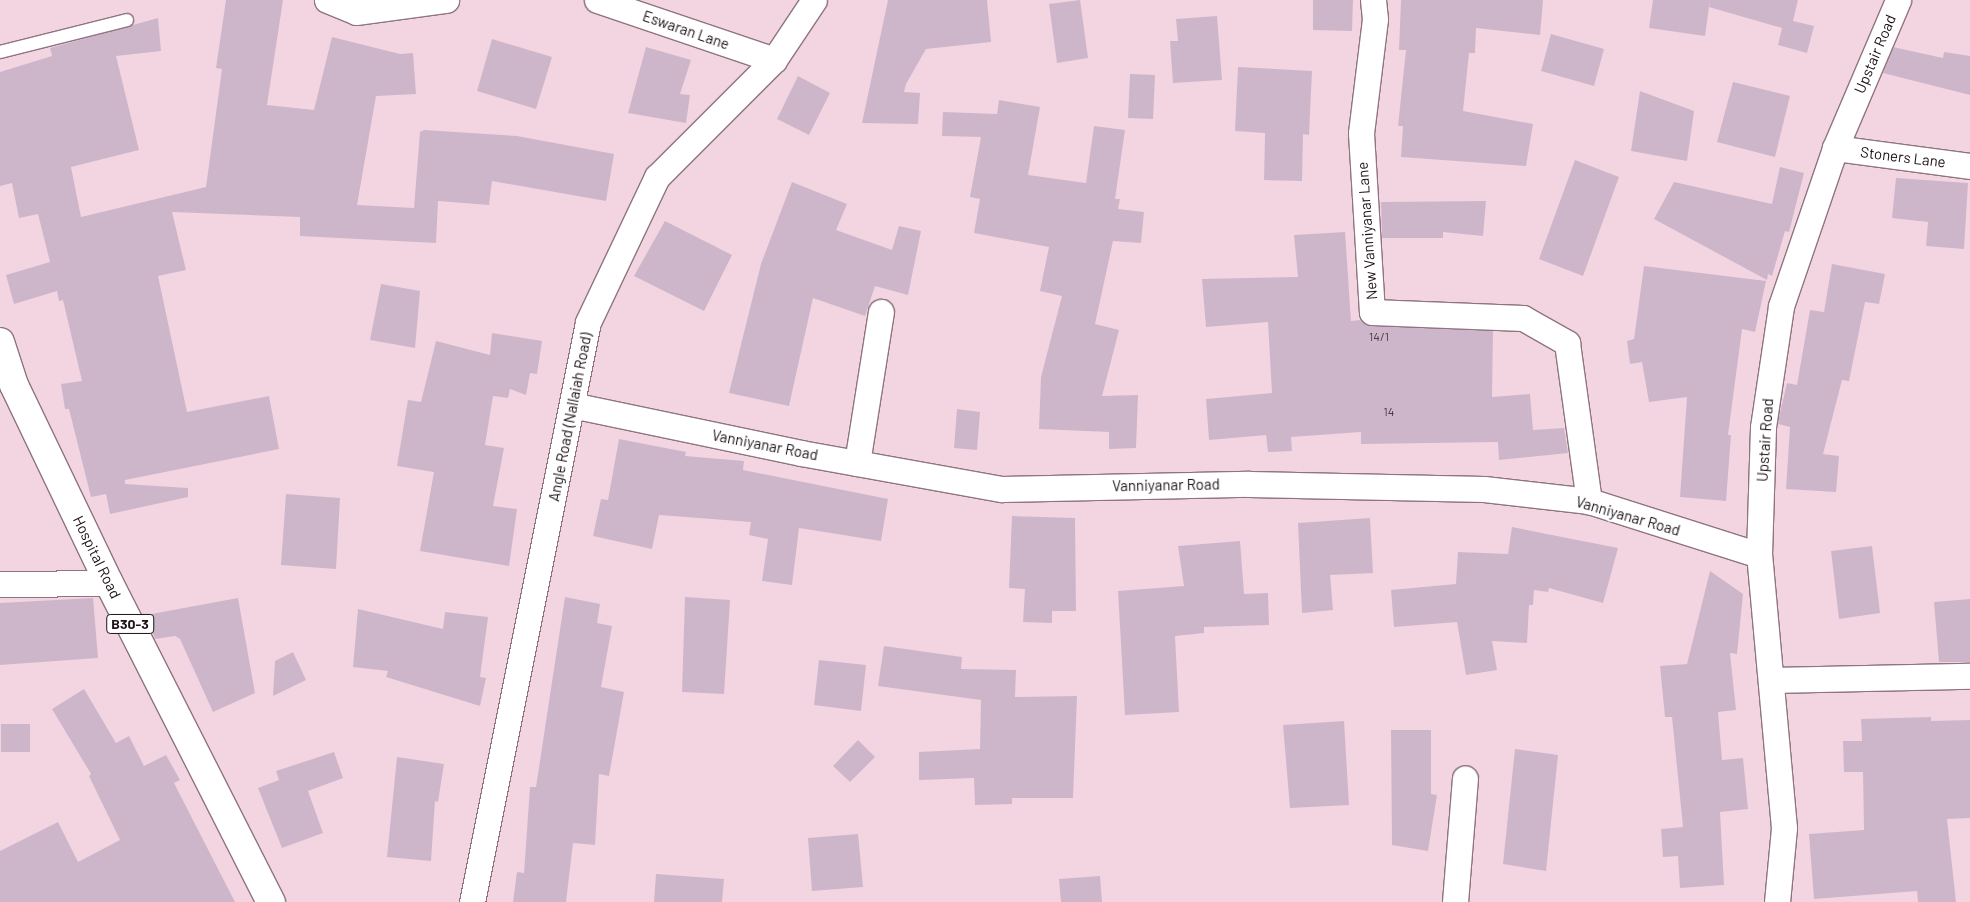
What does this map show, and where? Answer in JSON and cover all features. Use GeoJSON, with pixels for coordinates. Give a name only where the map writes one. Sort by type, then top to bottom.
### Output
{"type":"FeatureCollection","features":[{"type":"Feature","properties":{"kind":"main road","name":"Hospital Road"},"geometry":{"type":"LineString","coordinates":[[0,342],[14,385],[109,583],[270,902]]}},
{"type":"Feature","properties":{"kind":"street"},"geometry":{"type":"LineString","coordinates":[[328,0],[356,12],[446,0]]}},
{"type":"Feature","properties":{"kind":"street","name":"Eswaran Lane"},"geometry":{"type":"LineString","coordinates":[[597,0],[774,60]]}},
{"type":"Feature","properties":{"kind":"street","name":"Angle Road (Nallaiah Road)"},"geometry":{"type":"LineString","coordinates":[[472,902],[588,322],[657,177],[774,60],[814,0]]}},
{"type":"Feature","properties":{"kind":"street","name":"New Vanniyanar Lane"},"geometry":{"type":"LineString","coordinates":[[1374,0],[1375,18],[1361,133],[1372,312],[1523,318],[1567,343],[1589,501]]}},
{"type":"Feature","properties":{"kind":"street","name":"Upstair Road"},"geometry":{"type":"LineString","coordinates":[[1777,902],[1784,828],[1772,680],[1759,555],[1763,427],[1781,306],[1836,148],[1898,0]]}},
{"type":"Feature","properties":{"kind":"street","name":"Stoners Lane"},"geometry":{"type":"LineString","coordinates":[[1836,148],[1970,166]]}},
{"type":"Feature","properties":{"kind":"street"},"geometry":{"type":"LineString","coordinates":[[857,463],[881,312]]}},
{"type":"Feature","properties":{"kind":"street","name":"Vanniyanar Road"},"geometry":{"type":"LineString","coordinates":[[572,406],[857,463],[1002,489],[1249,484],[1484,489],[1589,501],[1759,555]]}},
{"type":"Feature","properties":{"kind":"street"},"geometry":{"type":"LineString","coordinates":[[0,584],[109,583]]}},
{"type":"Feature","properties":{"kind":"street"},"geometry":{"type":"LineString","coordinates":[[1772,680],[1970,676]]}},
{"type":"Feature","properties":{"kind":"street"},"geometry":{"type":"LineString","coordinates":[[1456,902],[1465,778]]}},
{"type":"Feature","properties":{"kind":"lane"},"geometry":{"type":"LineString","coordinates":[[0,52],[126,20]]}},
{"type":"Feature","properties":{"kind":"building"},"geometry":{"type":"Polygon","coordinates":[[[226,0],[283,0],[267,105],[314,110],[332,37],[400,54],[413,53],[416,94],[376,96],[357,205],[414,208],[420,132],[424,130],[517,136],[614,154],[606,201],[492,181],[489,205],[438,201],[436,243],[300,236],[300,217],[172,212],[186,270],[158,276],[187,412],[269,396],[279,449],[125,480],[125,484],[188,488],[188,497],[110,514],[106,494],[91,497],[69,409],[65,409],[61,384],[82,381],[63,300],[59,301],[57,291],[14,304],[6,275],[50,262],[38,214],[19,218],[12,183],[0,186],[0,72],[52,56],[50,48],[158,18],[161,51],[116,56],[139,150],[71,167],[81,217],[206,187],[222,69],[216,68],[226,0]]]}},
{"type":"Feature","properties":{"kind":"building"},"geometry":{"type":"Polygon","coordinates":[[[888,0],[987,0],[991,42],[926,49],[906,84],[904,92],[920,93],[918,124],[862,123],[888,0]]]}},
{"type":"Feature","properties":{"kind":"building"},"geometry":{"type":"Polygon","coordinates":[[[1080,0],[1088,58],[1057,63],[1049,4],[1080,0]]]}},
{"type":"Feature","properties":{"kind":"building"},"geometry":{"type":"Polygon","coordinates":[[[1313,0],[1353,0],[1352,31],[1313,30],[1313,0]]]}},
{"type":"Feature","properties":{"kind":"building"},"geometry":{"type":"Polygon","coordinates":[[[1401,0],[1543,0],[1540,35],[1476,28],[1475,53],[1469,53],[1463,111],[1533,124],[1526,166],[1401,157],[1403,126],[1398,126],[1406,50],[1399,50],[1401,0]]]}},
{"type":"Feature","properties":{"kind":"building"},"geometry":{"type":"Polygon","coordinates":[[[1653,0],[1710,0],[1705,36],[1649,28],[1653,0]]]}},
{"type":"Feature","properties":{"kind":"building"},"geometry":{"type":"Polygon","coordinates":[[[1710,0],[1798,0],[1793,21],[1814,26],[1807,53],[1778,45],[1782,28],[1709,7],[1710,0]]]}},
{"type":"Feature","properties":{"kind":"building"},"geometry":{"type":"Polygon","coordinates":[[[1217,16],[1222,80],[1173,83],[1170,41],[1178,41],[1176,19],[1217,16]]]}},
{"type":"Feature","properties":{"kind":"building"},"geometry":{"type":"Polygon","coordinates":[[[1551,34],[1604,49],[1594,86],[1541,71],[1551,34]]]}},
{"type":"Feature","properties":{"kind":"building"},"geometry":{"type":"Polygon","coordinates":[[[492,39],[552,57],[536,109],[477,91],[492,39]]]}},
{"type":"Feature","properties":{"kind":"building"},"geometry":{"type":"Polygon","coordinates":[[[646,47],[691,60],[680,94],[690,95],[686,123],[628,113],[646,47]]]}},
{"type":"Feature","properties":{"kind":"building"},"geometry":{"type":"Polygon","coordinates":[[[1893,47],[1943,58],[1944,52],[1970,56],[1970,95],[1883,73],[1893,47]]]}},
{"type":"Feature","properties":{"kind":"building"},"geometry":{"type":"Polygon","coordinates":[[[1238,67],[1312,71],[1309,135],[1303,134],[1302,181],[1264,180],[1265,133],[1235,131],[1238,67]]]}},
{"type":"Feature","properties":{"kind":"building"},"geometry":{"type":"Polygon","coordinates":[[[1130,74],[1155,75],[1153,119],[1128,118],[1130,74]]]}},
{"type":"Feature","properties":{"kind":"building"},"geometry":{"type":"Polygon","coordinates":[[[798,76],[830,93],[809,135],[777,119],[798,76]]]}},
{"type":"Feature","properties":{"kind":"building"},"geometry":{"type":"Polygon","coordinates":[[[1733,82],[1790,96],[1775,157],[1717,142],[1733,82]]]}},
{"type":"Feature","properties":{"kind":"building"},"geometry":{"type":"Polygon","coordinates":[[[1640,91],[1694,111],[1687,161],[1631,151],[1640,91]]]}},
{"type":"Feature","properties":{"kind":"building"},"geometry":{"type":"Polygon","coordinates":[[[999,100],[1040,107],[1028,175],[1086,183],[1094,126],[1125,130],[1115,199],[1120,199],[1118,209],[1144,212],[1141,243],[1113,241],[1095,324],[1119,330],[1102,396],[1138,395],[1136,448],[1109,449],[1109,432],[1039,429],[1041,377],[1062,296],[1040,291],[1049,247],[974,233],[980,199],[970,197],[981,137],[942,136],[943,112],[997,114],[999,100]]]}},
{"type":"Feature","properties":{"kind":"building"},"geometry":{"type":"Polygon","coordinates":[[[1575,160],[1619,177],[1583,276],[1539,259],[1575,160]]]}},
{"type":"Feature","properties":{"kind":"building"},"geometry":{"type":"Polygon","coordinates":[[[1780,167],[1804,173],[1789,232],[1785,231],[1772,276],[1768,274],[1767,280],[1654,219],[1674,182],[1772,204],[1780,167]]]}},
{"type":"Feature","properties":{"kind":"building"},"geometry":{"type":"Polygon","coordinates":[[[1896,178],[1968,183],[1964,249],[1926,246],[1928,222],[1892,218],[1896,178]]]}},
{"type":"Feature","properties":{"kind":"building"},"geometry":{"type":"Polygon","coordinates":[[[792,182],[847,204],[836,230],[892,250],[899,226],[921,231],[908,295],[875,286],[865,316],[813,298],[789,406],[729,393],[761,264],[792,182]]]}},
{"type":"Feature","properties":{"kind":"building"},"geometry":{"type":"Polygon","coordinates":[[[1486,201],[1483,236],[1443,232],[1443,238],[1382,238],[1381,202],[1486,201]]]}},
{"type":"Feature","properties":{"kind":"building"},"geometry":{"type":"Polygon","coordinates":[[[665,221],[732,255],[704,311],[634,276],[665,221]]]}},
{"type":"Feature","properties":{"kind":"building"},"geometry":{"type":"Polygon","coordinates":[[[1345,232],[1351,321],[1360,320],[1371,326],[1493,331],[1492,397],[1530,394],[1533,430],[1564,428],[1568,453],[1499,460],[1498,442],[1361,444],[1361,432],[1291,437],[1292,451],[1268,452],[1266,435],[1209,440],[1206,399],[1272,393],[1268,322],[1206,327],[1202,279],[1298,277],[1294,235],[1345,232]]]}},
{"type":"Feature","properties":{"kind":"building"},"geometry":{"type":"Polygon","coordinates":[[[1832,264],[1885,274],[1879,304],[1865,302],[1849,381],[1842,380],[1823,454],[1839,456],[1836,492],[1786,489],[1790,427],[1778,424],[1779,417],[1787,383],[1797,385],[1810,310],[1824,312],[1832,264]]]}},
{"type":"Feature","properties":{"kind":"building"},"geometry":{"type":"Polygon","coordinates":[[[1644,266],[1766,281],[1755,332],[1742,329],[1728,435],[1731,435],[1726,501],[1680,497],[1687,397],[1649,402],[1642,362],[1630,364],[1627,341],[1634,339],[1644,266]]]}},
{"type":"Feature","properties":{"kind":"building"},"geometry":{"type":"Polygon","coordinates":[[[381,284],[420,291],[415,348],[370,340],[381,284]]]}},
{"type":"Feature","properties":{"kind":"building"},"geometry":{"type":"Polygon","coordinates":[[[492,333],[542,341],[537,374],[530,373],[526,395],[510,389],[508,398],[493,396],[485,445],[504,448],[493,506],[517,509],[509,566],[420,551],[434,472],[397,466],[408,400],[421,402],[436,341],[490,355],[492,333]]]}},
{"type":"Feature","properties":{"kind":"building"},"geometry":{"type":"Polygon","coordinates":[[[957,409],[980,412],[977,450],[954,448],[957,409]]]}},
{"type":"Feature","properties":{"kind":"building"},"geometry":{"type":"Polygon","coordinates":[[[619,439],[686,452],[685,456],[744,461],[743,470],[888,499],[881,541],[799,528],[792,585],[762,581],[768,539],[749,535],[751,522],[659,515],[652,549],[593,536],[601,499],[608,500],[619,439]]]}},
{"type":"Feature","properties":{"kind":"building"},"geometry":{"type":"Polygon","coordinates":[[[286,494],[340,498],[336,569],[281,565],[286,494]]]}},
{"type":"Feature","properties":{"kind":"building"},"geometry":{"type":"Polygon","coordinates":[[[1012,516],[1075,518],[1076,611],[1052,611],[1052,623],[1023,622],[1025,589],[1009,588],[1012,516]]]}},
{"type":"Feature","properties":{"kind":"building"},"geometry":{"type":"Polygon","coordinates":[[[1370,518],[1373,573],[1330,575],[1333,610],[1302,613],[1298,523],[1370,518]]]}},
{"type":"Feature","properties":{"kind":"building"},"geometry":{"type":"Polygon","coordinates":[[[1512,527],[1618,548],[1603,603],[1549,588],[1548,592],[1534,590],[1533,605],[1529,605],[1527,643],[1492,641],[1497,670],[1466,675],[1457,622],[1394,627],[1391,590],[1456,584],[1458,552],[1508,554],[1512,527]]]}},
{"type":"Feature","properties":{"kind":"building"},"geometry":{"type":"Polygon","coordinates":[[[1240,541],[1244,594],[1268,593],[1269,625],[1204,627],[1204,633],[1175,636],[1179,712],[1125,715],[1118,591],[1184,586],[1178,546],[1240,541]]]}},
{"type":"Feature","properties":{"kind":"building"},"geometry":{"type":"Polygon","coordinates":[[[1872,546],[1880,613],[1839,619],[1831,551],[1872,546]]]}},
{"type":"Feature","properties":{"kind":"building"},"geometry":{"type":"Polygon","coordinates":[[[1710,571],[1743,594],[1737,654],[1730,653],[1736,710],[1718,712],[1722,760],[1743,758],[1748,809],[1720,812],[1724,885],[1680,888],[1678,856],[1663,857],[1661,829],[1683,827],[1672,717],[1665,717],[1660,666],[1687,664],[1710,571]]]}},
{"type":"Feature","properties":{"kind":"building"},"geometry":{"type":"Polygon","coordinates":[[[565,597],[600,604],[597,623],[612,626],[601,687],[624,692],[609,776],[599,774],[595,845],[573,843],[566,902],[513,902],[517,872],[524,873],[530,787],[536,787],[565,597]]]}},
{"type":"Feature","properties":{"kind":"building"},"geometry":{"type":"Polygon","coordinates":[[[685,597],[730,600],[724,694],[682,692],[685,597]]]}},
{"type":"Feature","properties":{"kind":"building"},"geometry":{"type":"Polygon","coordinates":[[[93,598],[98,658],[0,665],[0,603],[93,598]]]}},
{"type":"Feature","properties":{"kind":"building"},"geometry":{"type":"Polygon","coordinates":[[[238,598],[255,693],[213,712],[180,639],[175,636],[155,639],[146,615],[238,598]]]}},
{"type":"Feature","properties":{"kind":"building"},"geometry":{"type":"Polygon","coordinates":[[[1970,599],[1970,662],[1939,662],[1934,602],[1970,599]]]}},
{"type":"Feature","properties":{"kind":"building"},"geometry":{"type":"Polygon","coordinates":[[[358,609],[443,629],[445,612],[488,617],[480,677],[486,678],[480,706],[386,677],[388,671],[353,667],[358,609]]]}},
{"type":"Feature","properties":{"kind":"building"},"geometry":{"type":"Polygon","coordinates":[[[884,646],[962,657],[961,669],[1016,670],[1015,697],[1077,696],[1073,798],[1012,798],[1012,804],[975,805],[974,778],[919,780],[919,752],[980,749],[981,700],[878,686],[884,646]]]}},
{"type":"Feature","properties":{"kind":"building"},"geometry":{"type":"Polygon","coordinates":[[[293,652],[306,680],[273,696],[275,661],[293,652]]]}},
{"type":"Feature","properties":{"kind":"building"},"geometry":{"type":"Polygon","coordinates":[[[819,660],[866,665],[861,711],[814,705],[819,660]]]}},
{"type":"Feature","properties":{"kind":"building"},"geometry":{"type":"Polygon","coordinates":[[[84,689],[116,743],[129,736],[144,766],[166,755],[180,780],[174,783],[235,902],[0,902],[0,851],[58,822],[78,862],[120,840],[89,776],[91,774],[52,709],[84,689]]]}},
{"type":"Feature","properties":{"kind":"building"},"geometry":{"type":"Polygon","coordinates":[[[1931,717],[1931,721],[1970,720],[1970,818],[1947,819],[1956,902],[1918,902],[1917,891],[1814,899],[1809,834],[1864,830],[1863,772],[1844,772],[1843,741],[1862,741],[1861,719],[1931,717]]]}},
{"type":"Feature","properties":{"kind":"building"},"geometry":{"type":"Polygon","coordinates":[[[1344,721],[1349,805],[1290,808],[1283,725],[1344,721]]]}},
{"type":"Feature","properties":{"kind":"building"},"geometry":{"type":"Polygon","coordinates":[[[1,724],[30,724],[30,752],[1,752],[1,724]]]}},
{"type":"Feature","properties":{"kind":"building"},"geometry":{"type":"Polygon","coordinates":[[[1391,730],[1431,730],[1431,794],[1437,795],[1428,851],[1392,845],[1391,730]]]}},
{"type":"Feature","properties":{"kind":"building"},"geometry":{"type":"Polygon","coordinates":[[[858,740],[875,757],[850,782],[833,766],[858,740]]]}},
{"type":"Feature","properties":{"kind":"building"},"geometry":{"type":"Polygon","coordinates":[[[1515,749],[1558,755],[1546,871],[1503,864],[1515,749]]]}},
{"type":"Feature","properties":{"kind":"building"},"geometry":{"type":"Polygon","coordinates":[[[334,752],[343,778],[308,791],[323,833],[282,848],[258,788],[279,780],[276,771],[334,752]]]}},
{"type":"Feature","properties":{"kind":"building"},"geometry":{"type":"Polygon","coordinates":[[[397,757],[444,764],[438,802],[435,801],[431,861],[387,857],[397,757]]]}},
{"type":"Feature","properties":{"kind":"building"},"geometry":{"type":"Polygon","coordinates":[[[858,834],[863,887],[812,891],[808,838],[858,834]]]}},
{"type":"Feature","properties":{"kind":"building"},"geometry":{"type":"Polygon","coordinates":[[[656,874],[724,879],[722,902],[654,902],[656,874]]]}},
{"type":"Feature","properties":{"kind":"building"},"geometry":{"type":"Polygon","coordinates":[[[1100,876],[1102,902],[1061,902],[1059,879],[1100,876]]]}}]}
